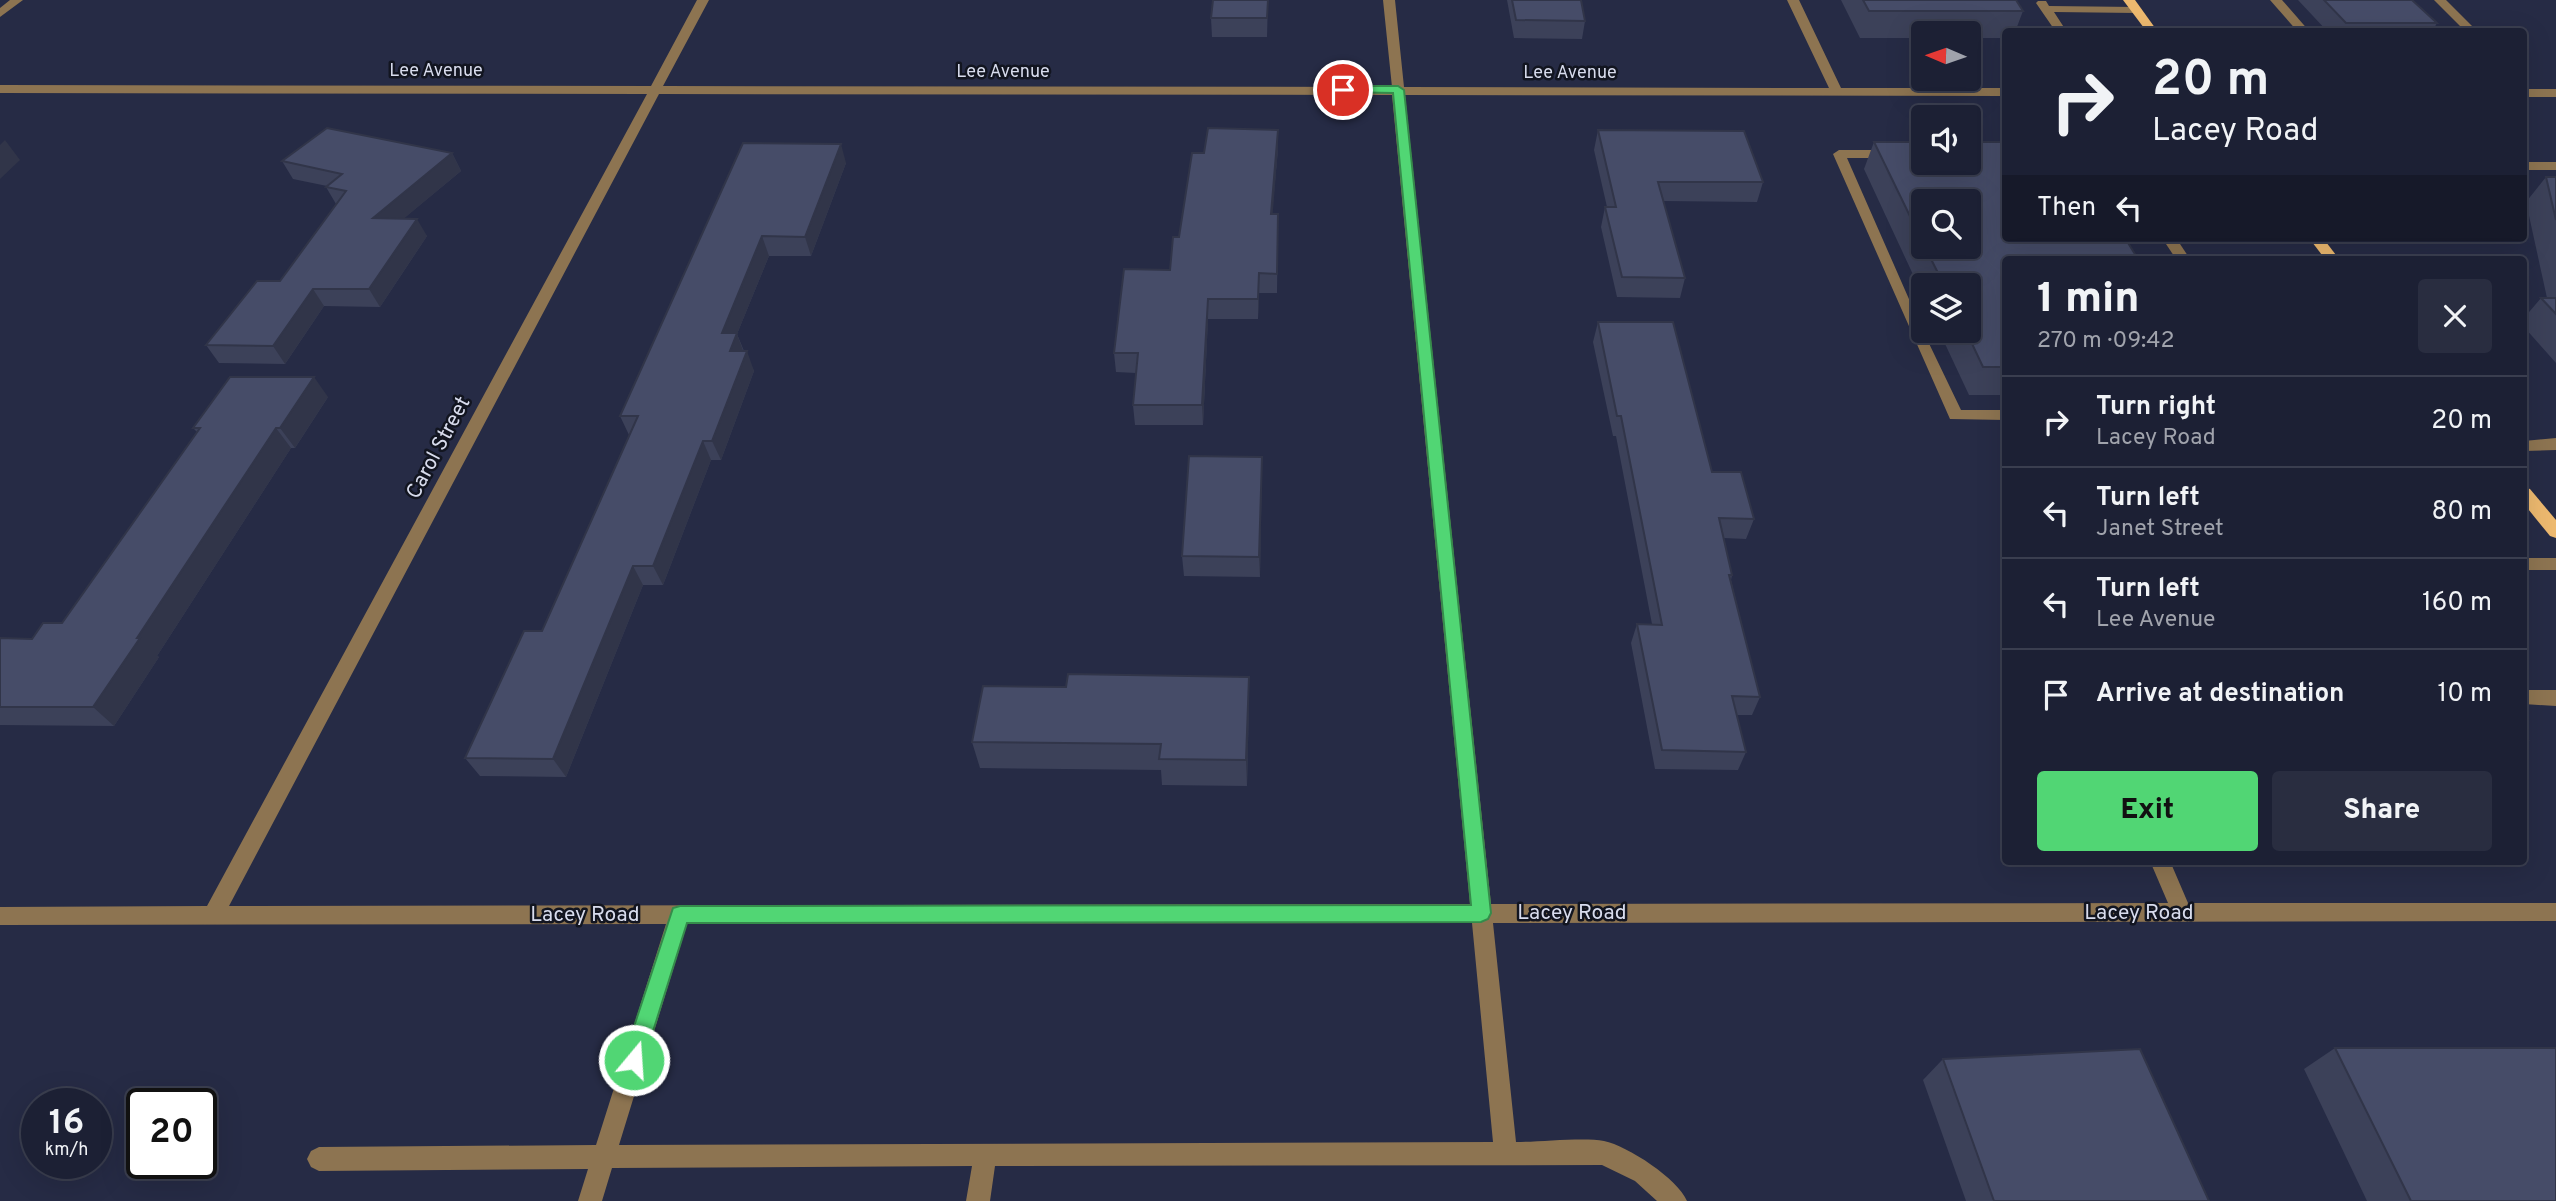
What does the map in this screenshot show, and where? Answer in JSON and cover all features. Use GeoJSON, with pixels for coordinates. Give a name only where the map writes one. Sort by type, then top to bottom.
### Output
{"type":"FeatureCollection","features":[{"type":"Feature","properties":{"kind":"main road"},"geometry":{"type":"LineString","coordinates":[[2132,5],[2150,28]]}},
{"type":"Feature","properties":{"kind":"main road"},"geometry":{"type":"LineString","coordinates":[[2319,242],[2330,256]]}},
{"type":"Feature","properties":{"kind":"main road"},"geometry":{"type":"LineString","coordinates":[[2527,498],[2556,532]]}},
{"type":"Feature","properties":{"kind":"street"},"geometry":{"type":"LineString","coordinates":[[0,15],[17,0]]}},
{"type":"Feature","properties":{"kind":"street","name":"Carol Street"},"geometry":{"type":"LineString","coordinates":[[213,915],[703,0]]}},
{"type":"Feature","properties":{"kind":"street"},"geometry":{"type":"LineString","coordinates":[[1389,0],[1506,1154]]}},
{"type":"Feature","properties":{"kind":"street"},"geometry":{"type":"LineString","coordinates":[[1793,0],[1837,92]]}},
{"type":"Feature","properties":{"kind":"street"},"geometry":{"type":"LineString","coordinates":[[2276,0],[2301,28]]}},
{"type":"Feature","properties":{"kind":"street"},"geometry":{"type":"LineString","coordinates":[[2440,0],[2469,28]]}},
{"type":"Feature","properties":{"kind":"street"},"geometry":{"type":"LineString","coordinates":[[2044,5],[2132,5]]}},
{"type":"Feature","properties":{"kind":"street"},"geometry":{"type":"LineString","coordinates":[[2044,5],[2059,28]]}},
{"type":"Feature","properties":{"kind":"street"},"geometry":{"type":"LineString","coordinates":[[2527,81],[2540,93]]}},
{"type":"Feature","properties":{"kind":"street","name":"Lee Avenue"},"geometry":{"type":"LineString","coordinates":[[0,89],[2002,92]]}},
{"type":"Feature","properties":{"kind":"street"},"geometry":{"type":"LineString","coordinates":[[2527,93],[2556,93]]}},
{"type":"Feature","properties":{"kind":"street"},"geometry":{"type":"LineString","coordinates":[[1911,154],[1839,153],[1956,415],[2002,415]]}},
{"type":"Feature","properties":{"kind":"street"},"geometry":{"type":"LineString","coordinates":[[2527,166],[2556,166]]}},
{"type":"Feature","properties":{"kind":"street"},"geometry":{"type":"LineString","coordinates":[[2527,446],[2556,444]]}},
{"type":"Feature","properties":{"kind":"street"},"geometry":{"type":"LineString","coordinates":[[2527,564],[2556,564]]}},
{"type":"Feature","properties":{"kind":"street"},"geometry":{"type":"LineString","coordinates":[[2527,697],[2556,698]]}},
{"type":"Feature","properties":{"kind":"street"},"geometry":{"type":"LineString","coordinates":[[2162,865],[2182,913]]}},
{"type":"Feature","properties":{"kind":"street","name":"Lacey Road"},"geometry":{"type":"LineString","coordinates":[[0,916],[2556,912]]}},
{"type":"Feature","properties":{"kind":"street"},"geometry":{"type":"LineString","coordinates":[[590,1201],[680,914]]}},
{"type":"Feature","properties":{"kind":"street"},"geometry":{"type":"LineString","coordinates":[[320,1159],[1604,1153],[1643,1173],[1675,1201]]}},
{"type":"Feature","properties":{"kind":"street"},"geometry":{"type":"LineString","coordinates":[[978,1201],[985,1154]]}},
{"type":"Feature","properties":{"kind":"building"},"geometry":{"type":"Polygon","coordinates":[[[1213,0],[1268,0],[1267,18],[1211,18],[1213,0]]]}},
{"type":"Feature","properties":{"kind":"building"},"geometry":{"type":"Polygon","coordinates":[[[1512,0],[1581,0],[1585,21],[1516,20],[1512,0]]]}},
{"type":"Feature","properties":{"kind":"building"},"geometry":{"type":"Polygon","coordinates":[[[1863,0],[2016,0],[2023,11],[1869,11],[1863,0]]]}},
{"type":"Feature","properties":{"kind":"building"},"geometry":{"type":"Polygon","coordinates":[[[2324,0],[2412,0],[2437,23],[2346,23],[2324,0]]]}},
{"type":"Feature","properties":{"kind":"building"},"geometry":{"type":"Polygon","coordinates":[[[327,128],[452,153],[373,218],[417,219],[369,289],[313,289],[273,346],[206,345],[257,281],[280,281],[346,191],[326,187],[342,174],[282,161],[327,128]]]}},
{"type":"Feature","properties":{"kind":"building"},"geometry":{"type":"Polygon","coordinates":[[[1208,128],[1278,130],[1271,214],[1278,214],[1277,274],[1259,273],[1258,299],[1208,299],[1202,405],[1133,405],[1138,353],[1114,353],[1124,269],[1170,270],[1173,237],[1179,237],[1192,153],[1204,153],[1208,128]]]}},
{"type":"Feature","properties":{"kind":"building"},"geometry":{"type":"Polygon","coordinates":[[[1598,130],[1744,131],[1763,182],[1658,182],[1685,278],[1622,277],[1605,207],[1616,207],[1598,130]]]}},
{"type":"Feature","properties":{"kind":"building"},"geometry":{"type":"Polygon","coordinates":[[[1874,142],[1911,142],[1911,175],[1981,175],[1981,142],[2002,142],[2002,242],[2127,242],[2136,256],[2002,256],[2002,367],[1983,367],[1972,343],[1981,343],[1981,273],[1938,273],[1931,259],[1981,259],[1981,189],[1911,189],[1911,218],[1874,142]]]}},
{"type":"Feature","properties":{"kind":"building"},"geometry":{"type":"Polygon","coordinates":[[[743,143],[841,144],[805,237],[762,236],[722,333],[737,333],[730,351],[747,351],[712,441],[703,441],[653,566],[633,566],[553,759],[465,758],[524,631],[542,631],[638,416],[620,416],[743,143]]]}},
{"type":"Feature","properties":{"kind":"building"},"geometry":{"type":"Polygon","coordinates":[[[2546,177],[2556,177],[2556,220],[2546,177]]]}},
{"type":"Feature","properties":{"kind":"building"},"geometry":{"type":"Polygon","coordinates":[[[2541,298],[2556,298],[2556,314],[2541,298]]]}},
{"type":"Feature","properties":{"kind":"building"},"geometry":{"type":"Polygon","coordinates":[[[1598,322],[1673,322],[1712,472],[1741,472],[1754,519],[1719,518],[1732,575],[1729,575],[1760,697],[1732,696],[1746,752],[1662,750],[1637,624],[1662,625],[1621,416],[1617,416],[1598,322]]]}},
{"type":"Feature","properties":{"kind":"building"},"geometry":{"type":"Polygon","coordinates":[[[230,377],[314,377],[280,428],[276,428],[93,707],[0,707],[0,638],[32,639],[43,623],[62,623],[200,428],[193,428],[230,377]]]}},
{"type":"Feature","properties":{"kind":"building"},"geometry":{"type":"Polygon","coordinates":[[[1189,456],[1262,457],[1259,557],[1182,556],[1189,456]]]}},
{"type":"Feature","properties":{"kind":"building"},"geometry":{"type":"Polygon","coordinates":[[[1068,674],[1249,677],[1246,760],[1159,759],[1161,744],[972,742],[983,686],[1066,687],[1068,674]]]}},
{"type":"Feature","properties":{"kind":"building"},"geometry":{"type":"Polygon","coordinates":[[[2335,1048],[2556,1048],[2556,1201],[2411,1201],[2335,1048]]]}},
{"type":"Feature","properties":{"kind":"building"},"geometry":{"type":"Polygon","coordinates":[[[2140,1049],[2209,1201],[1994,1201],[1943,1059],[2140,1049]]]}},
{"type":"Feature","properties":{"kind":"route"},"geometry":{"type":"LineString","coordinates":[[634,1060],[680,914],[1481,913],[1398,90],[1343,90]]}}]}
